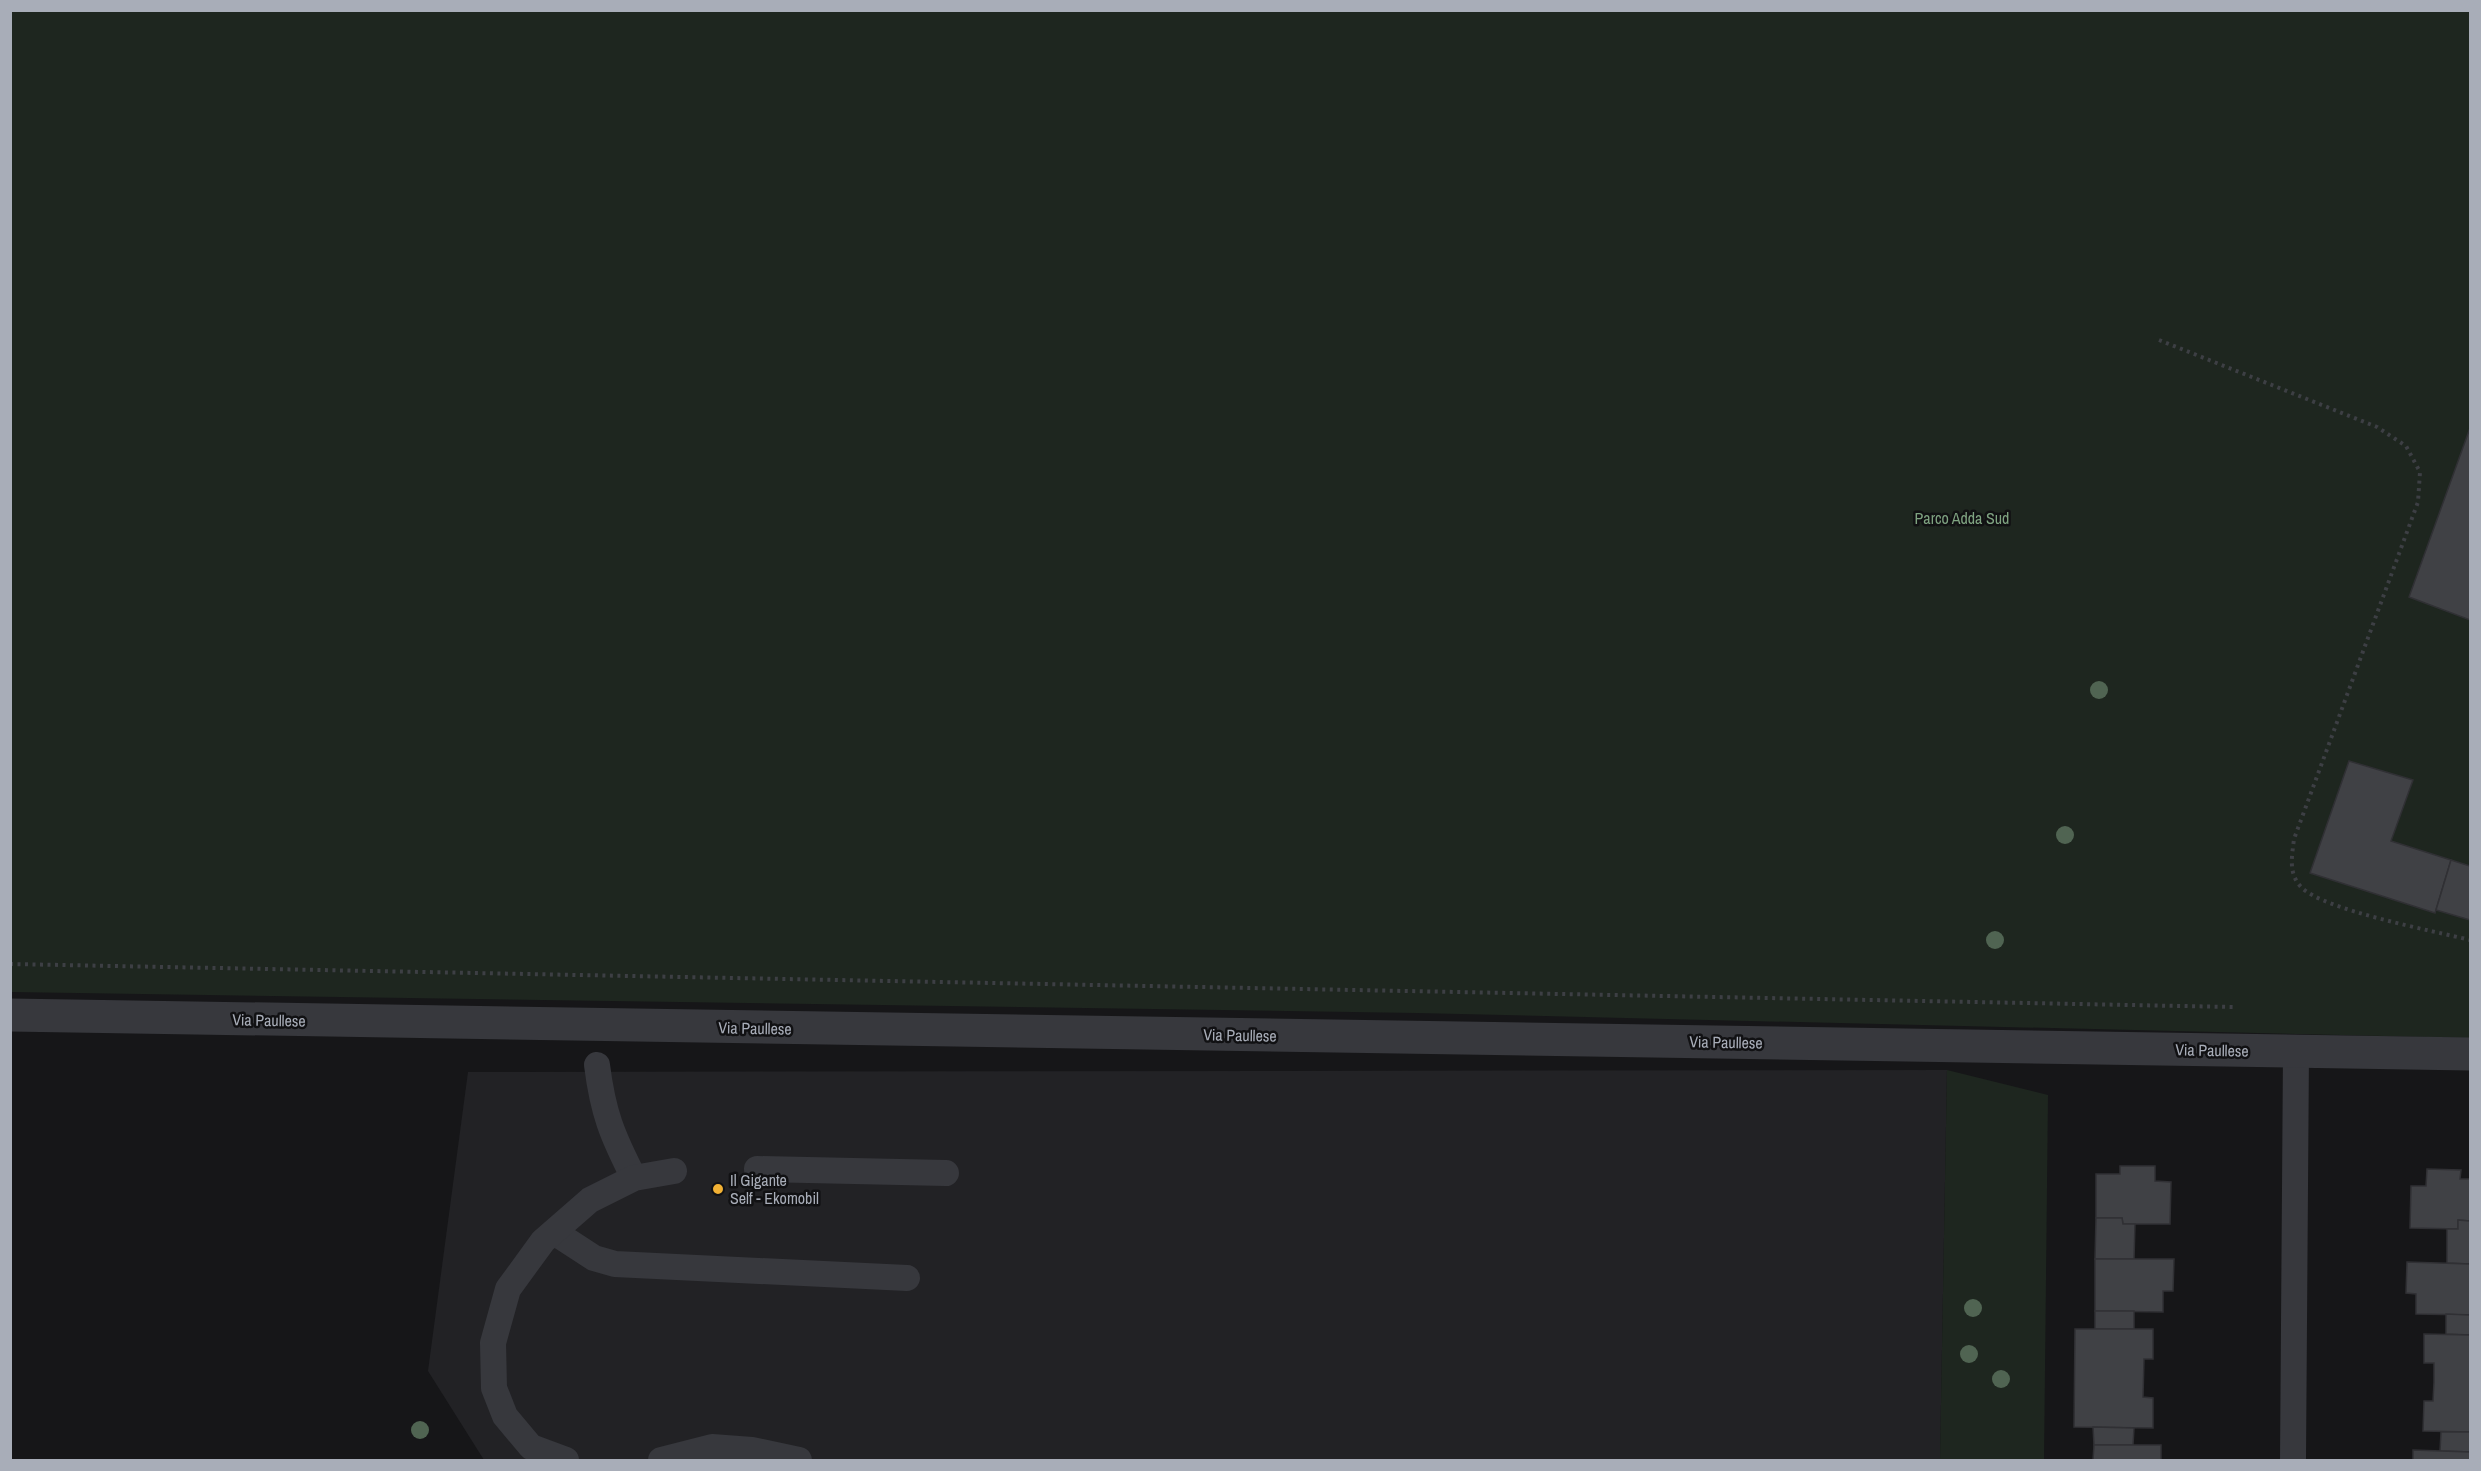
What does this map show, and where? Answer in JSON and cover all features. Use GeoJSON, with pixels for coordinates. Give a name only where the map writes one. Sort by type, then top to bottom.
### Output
{"type":"FeatureCollection","features":[{"type":"Feature","properties":{"kind":"street","name":"Via Paullese"},"geometry":{"type":"LineString","coordinates":[[10,1015],[2470,1054]]}},
{"type":"Feature","properties":{"kind":"lane"},"geometry":{"type":"LineString","coordinates":[[2293,1461],[2296,1051]]}},
{"type":"Feature","properties":{"kind":"lane"},"geometry":{"type":"LineString","coordinates":[[597,1065],[602,1104],[612,1137],[634,1178]]}},
{"type":"Feature","properties":{"kind":"lane"},"geometry":{"type":"LineString","coordinates":[[757,1169],[945,1173]]}},
{"type":"Feature","properties":{"kind":"lane"},"geometry":{"type":"LineString","coordinates":[[566,1461],[531,1447],[505,1416],[494,1388],[493,1343],[508,1290],[543,1241],[590,1200],[634,1178],[674,1171]]}},
{"type":"Feature","properties":{"kind":"lane"},"geometry":{"type":"LineString","coordinates":[[554,1232],[594,1257],[615,1264],[907,1278]]}},
{"type":"Feature","properties":{"kind":"lane"},"geometry":{"type":"LineString","coordinates":[[661,1461],[712,1447],[752,1450],[799,1461]]}},
{"type":"Feature","properties":{"kind":"path"},"geometry":{"type":"LineString","coordinates":[[2159,340],[2377,427],[2406,446],[2420,472],[2418,502],[2294,839],[2291,867],[2299,885],[2314,898],[2470,940]]}},
{"type":"Feature","properties":{"kind":"path"},"geometry":{"type":"LineString","coordinates":[[10,964],[2234,1007]]}},
{"type":"Feature","properties":{"kind":"shaded area"},"geometry":{"type":"Polygon","coordinates":[[[1947,1070],[1940,1460],[484,1460],[428,1371],[468,1072],[1947,1070]]]}},
{"type":"Feature","properties":{"kind":"green space","name":"Parco Adda Sud"},"geometry":{"type":"Polygon","coordinates":[[[10,11],[2470,11],[2470,1038],[1416,1013],[11,992],[10,11]]]}},
{"type":"Feature","properties":{"kind":"green space"},"geometry":{"type":"Polygon","coordinates":[[[1947,1070],[2048,1095],[2044,1460],[1940,1460],[1947,1070]]]}},
{"type":"Feature","properties":{"kind":"building"},"geometry":{"type":"Polygon","coordinates":[[[2470,428],[2470,620],[2409,597],[2470,428]]]}},
{"type":"Feature","properties":{"kind":"building"},"geometry":{"type":"Polygon","coordinates":[[[2349,761],[2413,780],[2391,841],[2451,860],[2435,913],[2310,873],[2349,761]]]}},
{"type":"Feature","properties":{"kind":"building"},"geometry":{"type":"Polygon","coordinates":[[[2451,860],[2470,866],[2470,920],[2436,910],[2451,860]]]}},
{"type":"Feature","properties":{"kind":"building"},"geometry":{"type":"Polygon","coordinates":[[[2120,1166],[2155,1166],[2155,1181],[2171,1182],[2170,1224],[2123,1224],[2122,1218],[2096,1218],[2096,1174],[2120,1174],[2120,1166]]]}},
{"type":"Feature","properties":{"kind":"building"},"geometry":{"type":"Polygon","coordinates":[[[2427,1169],[2461,1170],[2460,1179],[2470,1179],[2470,1221],[2458,1220],[2458,1229],[2410,1228],[2411,1186],[2426,1186],[2427,1169]]]}},
{"type":"Feature","properties":{"kind":"building"},"geometry":{"type":"Polygon","coordinates":[[[2096,1218],[2122,1218],[2123,1224],[2135,1224],[2134,1259],[2095,1259],[2096,1218]]]}},
{"type":"Feature","properties":{"kind":"building"},"geometry":{"type":"Polygon","coordinates":[[[2458,1220],[2470,1221],[2470,1264],[2447,1263],[2447,1229],[2458,1229],[2458,1220]]]}},
{"type":"Feature","properties":{"kind":"building"},"geometry":{"type":"Polygon","coordinates":[[[2095,1259],[2174,1259],[2173,1291],[2163,1291],[2163,1312],[2095,1311],[2095,1259]]]}},
{"type":"Feature","properties":{"kind":"building"},"geometry":{"type":"Polygon","coordinates":[[[2407,1262],[2470,1264],[2470,1315],[2416,1314],[2416,1294],[2406,1293],[2407,1262]]]}},
{"type":"Feature","properties":{"kind":"building"},"geometry":{"type":"Polygon","coordinates":[[[2095,1311],[2134,1311],[2134,1329],[2095,1329],[2095,1311]]]}},
{"type":"Feature","properties":{"kind":"building"},"geometry":{"type":"Polygon","coordinates":[[[2446,1314],[2470,1315],[2470,1335],[2446,1334],[2446,1314]]]}},
{"type":"Feature","properties":{"kind":"building"},"geometry":{"type":"Polygon","coordinates":[[[2075,1329],[2153,1329],[2153,1359],[2144,1359],[2143,1397],[2153,1398],[2153,1428],[2074,1427],[2075,1329]]]}},
{"type":"Feature","properties":{"kind":"building"},"geometry":{"type":"Polygon","coordinates":[[[2424,1334],[2470,1335],[2470,1432],[2423,1431],[2424,1401],[2433,1401],[2434,1382],[2434,1363],[2424,1363],[2424,1334]]]}},
{"type":"Feature","properties":{"kind":"building"},"geometry":{"type":"Polygon","coordinates":[[[2093,1427],[2134,1428],[2133,1445],[2094,1445],[2093,1427]]]}},
{"type":"Feature","properties":{"kind":"building"},"geometry":{"type":"Polygon","coordinates":[[[2441,1432],[2470,1432],[2470,1452],[2440,1451],[2441,1432]]]}},
{"type":"Feature","properties":{"kind":"building"},"geometry":{"type":"Polygon","coordinates":[[[2094,1445],[2161,1445],[2161,1460],[2093,1460],[2094,1445]]]}},
{"type":"Feature","properties":{"kind":"building"},"geometry":{"type":"Polygon","coordinates":[[[2413,1450],[2470,1452],[2470,1460],[2413,1460],[2413,1450]]]}},
{"type":"Feature","properties":{"kind":"place","name":"Il Gigante Self - Ekomobil"},"geometry":{"type":"Point","coordinates":[718,1189]}}]}
